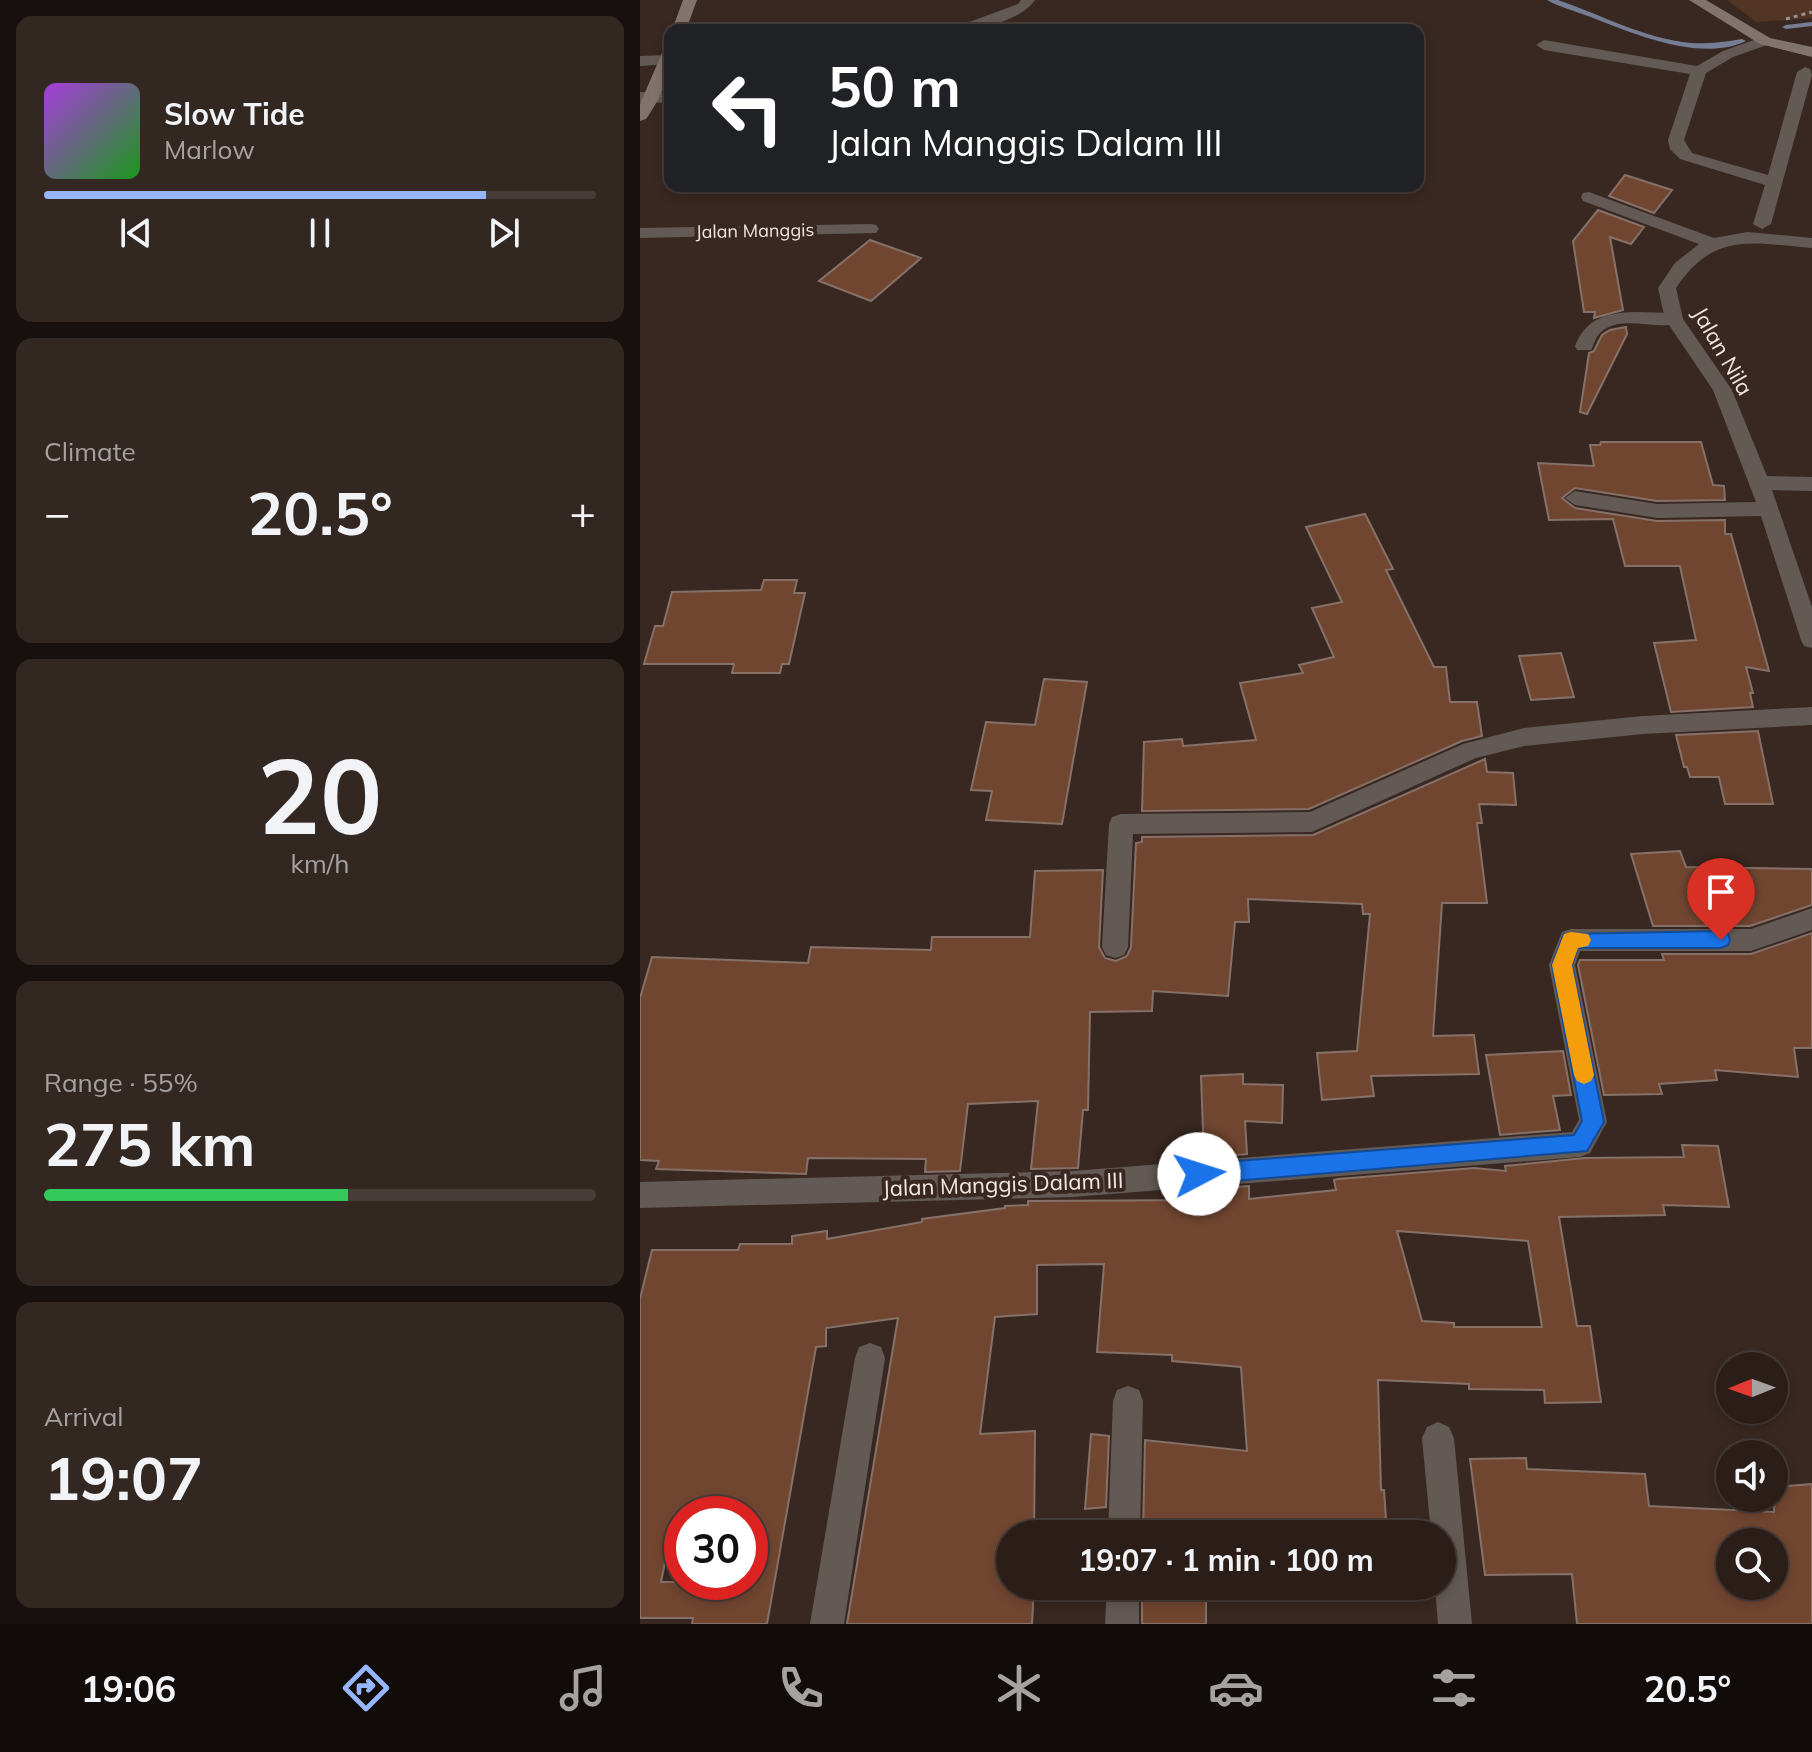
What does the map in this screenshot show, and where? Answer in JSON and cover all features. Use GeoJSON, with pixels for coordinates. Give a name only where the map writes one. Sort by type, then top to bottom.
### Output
{"type":"FeatureCollection","features":[{"type":"Feature","properties":{"kind":"street"},"geometry":{"type":"LineString","coordinates":[[681,24],[690,0]]}},
{"type":"Feature","properties":{"kind":"street"},"geometry":{"type":"LineString","coordinates":[[977,24],[1023,7],[1028,0]]}},
{"type":"Feature","properties":{"kind":"street"},"geometry":{"type":"LineString","coordinates":[[1696,0],[1765,41],[1812,52]]}},
{"type":"Feature","properties":{"kind":"street"},"geometry":{"type":"LineString","coordinates":[[1544,45],[1699,71],[1728,54],[1765,41]]}},
{"type":"Feature","properties":{"kind":"street"},"geometry":{"type":"LineString","coordinates":[[640,61],[664,58]]}},
{"type":"Feature","properties":{"kind":"street"},"geometry":{"type":"LineString","coordinates":[[640,116],[654,98],[664,71]]}},
{"type":"Feature","properties":{"kind":"street"},"geometry":{"type":"LineString","coordinates":[[1699,71],[1676,140],[1678,149],[1686,156],[1774,182]]}},
{"type":"Feature","properties":{"kind":"street"},"geometry":{"type":"LineString","coordinates":[[1762,224],[1805,72]]}},
{"type":"Feature","properties":{"kind":"street"},"geometry":{"type":"LineString","coordinates":[[1589,197],[1710,242],[1740,238],[1812,243]]}},
{"type":"Feature","properties":{"kind":"street","name":"Jalan Manggis"},"geometry":{"type":"LineString","coordinates":[[640,233],[870,229]]}},
{"type":"Feature","properties":{"kind":"street","name":"Jalan Nila"},"geometry":{"type":"LineString","coordinates":[[1710,242],[1680,264],[1667,288],[1674,319],[1722,390],[1760,483],[1812,640]]}},
{"type":"Feature","properties":{"kind":"street"},"geometry":{"type":"LineString","coordinates":[[1584,346],[1586,336],[1596,324],[1613,319],[1674,319]]}},
{"type":"Feature","properties":{"kind":"street"},"geometry":{"type":"LineString","coordinates":[[1760,483],[1812,484]]}},
{"type":"Feature","properties":{"kind":"street"},"geometry":{"type":"LineString","coordinates":[[1575,498],[1657,511],[1768,509]]}},
{"type":"Feature","properties":{"kind":"street"},"geometry":{"type":"LineString","coordinates":[[1115,947],[1121,824],[1312,822],[1471,750],[1524,737],[1643,725],[1812,716]]}},
{"type":"Feature","properties":{"kind":"street","name":"Jalan Manggis Dalam III"},"geometry":{"type":"LineString","coordinates":[[640,1195],[1072,1184],[1580,1144],[1593,1122],[1562,965],[1571,940],[1751,940],[1812,919]]}},
{"type":"Feature","properties":{"kind":"street"},"geometry":{"type":"LineString","coordinates":[[827,1624],[870,1358]]}},
{"type":"Feature","properties":{"kind":"street"},"geometry":{"type":"LineString","coordinates":[[1124,1520],[1128,1401]]}},
{"type":"Feature","properties":{"kind":"street"},"geometry":{"type":"LineString","coordinates":[[1438,1438],[1455,1624]]}},
{"type":"Feature","properties":{"kind":"street"},"geometry":{"type":"LineString","coordinates":[[1122,1624],[1123,1600]]}},
{"type":"Feature","properties":{"kind":"shaded area"},"geometry":{"type":"Polygon","coordinates":[[[1727,0],[1812,0],[1812,18],[1756,22],[1727,0]]]}},
{"type":"Feature","properties":{"kind":"building"},"geometry":{"type":"Polygon","coordinates":[[[1625,175],[1672,190],[1654,213],[1609,196],[1625,175]]]}},
{"type":"Feature","properties":{"kind":"building"},"geometry":{"type":"Polygon","coordinates":[[[1598,210],[1644,227],[1631,244],[1610,237],[1623,310],[1594,318],[1595,312],[1584,312],[1573,241],[1598,210]]]}},
{"type":"Feature","properties":{"kind":"building"},"geometry":{"type":"Polygon","coordinates":[[[870,240],[921,258],[871,301],[819,281],[870,240]]]}},
{"type":"Feature","properties":{"kind":"building"},"geometry":{"type":"Polygon","coordinates":[[[1626,327],[1627,334],[1587,414],[1580,412],[1589,353],[1594,351],[1602,335],[1626,327]]]}},
{"type":"Feature","properties":{"kind":"building"},"geometry":{"type":"Polygon","coordinates":[[[1601,442],[1701,442],[1713,485],[1724,486],[1725,500],[1657,501],[1575,488],[1562,498],[1575,508],[1657,521],[1725,520],[1725,534],[1731,534],[1769,671],[1746,667],[1753,693],[1750,693],[1753,707],[1671,712],[1654,643],[1696,640],[1680,566],[1625,566],[1613,519],[1549,520],[1538,463],[1594,466],[1590,445],[1600,445],[1601,442]]]}},
{"type":"Feature","properties":{"kind":"building"},"geometry":{"type":"Polygon","coordinates":[[[1365,514],[1393,569],[1386,570],[1434,667],[1446,667],[1450,702],[1477,702],[1482,736],[1462,741],[1309,809],[1142,811],[1144,742],[1182,739],[1183,746],[1256,740],[1240,683],[1303,673],[1299,665],[1334,657],[1312,608],[1342,602],[1306,527],[1365,514]]]}},
{"type":"Feature","properties":{"kind":"building"},"geometry":{"type":"Polygon","coordinates":[[[764,580],[797,580],[794,593],[805,593],[789,664],[782,664],[780,673],[732,673],[734,664],[644,664],[655,626],[663,626],[672,592],[761,590],[764,580]]]}},
{"type":"Feature","properties":{"kind":"building"},"geometry":{"type":"Polygon","coordinates":[[[1561,653],[1574,697],[1531,700],[1519,656],[1561,653]]]}},
{"type":"Feature","properties":{"kind":"building"},"geometry":{"type":"Polygon","coordinates":[[[1044,679],[1087,682],[1062,824],[986,820],[992,791],[971,790],[986,722],[1035,725],[1044,679]]]}},
{"type":"Feature","properties":{"kind":"building"},"geometry":{"type":"Polygon","coordinates":[[[1758,731],[1773,804],[1725,804],[1719,777],[1690,777],[1687,767],[1684,767],[1676,735],[1758,731]]]}},
{"type":"Feature","properties":{"kind":"building"},"geometry":{"type":"Polygon","coordinates":[[[1485,759],[1487,772],[1513,773],[1516,805],[1479,804],[1482,823],[1477,823],[1487,903],[1442,903],[1433,1036],[1474,1035],[1479,1074],[1371,1076],[1374,1096],[1322,1100],[1317,1053],[1357,1051],[1370,914],[1363,914],[1362,904],[1248,899],[1249,922],[1235,922],[1228,996],[1153,991],[1152,1011],[1090,1012],[1088,1110],[1083,1110],[1078,1168],[1031,1169],[1038,1101],[968,1104],[960,1171],[925,1172],[926,1159],[808,1158],[806,1174],[656,1169],[659,1161],[640,1160],[640,998],[652,957],[808,963],[811,947],[931,950],[932,937],[1030,937],[1035,871],[1103,870],[1099,947],[1105,958],[1116,961],[1127,956],[1131,947],[1136,843],[1142,842],[1142,837],[1313,835],[1485,759]]]}},
{"type":"Feature","properties":{"kind":"building"},"geometry":{"type":"Polygon","coordinates":[[[1680,851],[1686,867],[1812,869],[1812,905],[1750,926],[1653,926],[1631,854],[1680,851]]]}},
{"type":"Feature","properties":{"kind":"building"},"geometry":{"type":"Polygon","coordinates":[[[1812,933],[1812,1048],[1794,1048],[1798,1077],[1715,1070],[1717,1080],[1659,1084],[1662,1094],[1604,1095],[1578,965],[1580,960],[1664,960],[1662,954],[1751,954],[1812,933]]]}},
{"type":"Feature","properties":{"kind":"building"},"geometry":{"type":"Polygon","coordinates":[[[1563,1051],[1571,1095],[1553,1096],[1560,1130],[1500,1135],[1486,1055],[1563,1051]]]}},
{"type":"Feature","properties":{"kind":"building"},"geometry":{"type":"Polygon","coordinates":[[[1243,1074],[1243,1084],[1283,1085],[1282,1123],[1245,1121],[1247,1154],[1204,1158],[1201,1076],[1243,1074]]]}},
{"type":"Feature","properties":{"kind":"building"},"geometry":{"type":"Polygon","coordinates":[[[1682,1145],[1718,1146],[1729,1207],[1663,1205],[1665,1215],[1559,1217],[1577,1326],[1590,1326],[1601,1402],[1545,1403],[1544,1390],[1469,1389],[1469,1384],[1378,1380],[1381,1490],[1384,1490],[1386,1520],[1143,1520],[1145,1440],[1247,1451],[1241,1367],[1172,1361],[1172,1355],[1097,1352],[1104,1264],[1037,1265],[1037,1314],[995,1317],[980,1434],[1035,1431],[1034,1520],[996,1520],[996,1600],[1033,1600],[1032,1624],[847,1624],[898,1318],[826,1328],[826,1346],[816,1347],[767,1624],[692,1624],[693,1618],[640,1618],[640,1299],[652,1250],[738,1250],[740,1244],[792,1244],[792,1236],[827,1231],[827,1239],[922,1222],[922,1219],[1028,1205],[1028,1201],[1206,1200],[1206,1189],[1249,1186],[1249,1199],[1336,1190],[1334,1180],[1338,1179],[1474,1168],[1506,1171],[1505,1166],[1585,1158],[1684,1157],[1682,1145]],[[1397,1231],[1422,1321],[1454,1323],[1454,1327],[1542,1327],[1528,1241],[1397,1231]]]}},
{"type":"Feature","properties":{"kind":"building"},"geometry":{"type":"Polygon","coordinates":[[[1091,1434],[1109,1436],[1106,1507],[1085,1509],[1091,1434]]]}},
{"type":"Feature","properties":{"kind":"building"},"geometry":{"type":"Polygon","coordinates":[[[1526,1458],[1527,1469],[1645,1474],[1649,1506],[1716,1509],[1716,1512],[1788,1512],[1788,1486],[1812,1484],[1812,1624],[1577,1624],[1572,1574],[1485,1575],[1470,1459],[1526,1458]]]}},
{"type":"Feature","properties":{"kind":"building"},"geometry":{"type":"Polygon","coordinates":[[[1142,1600],[1206,1600],[1206,1624],[1142,1624],[1142,1600]]]}},
{"type":"Feature","properties":{"kind":"waterway"},"geometry":{"type":"LineString","coordinates":[[1551,0],[1668,41],[1692,45],[1742,41]]}},
{"type":"Feature","properties":{"kind":"waterway"},"geometry":{"type":"LineString","coordinates":[[1786,27],[1812,24]]}},
{"type":"Feature","properties":{"kind":"slow traffic"},"geometry":{"type":"LineString","coordinates":[[1581,940],[1571,940],[1562,965],[1584,1075]]}},
{"type":"Feature","properties":{"kind":"route"},"geometry":{"type":"LineString","coordinates":[[1199,1174],[1580,1144],[1593,1122],[1562,965],[1571,940],[1721,940]]}}]}
